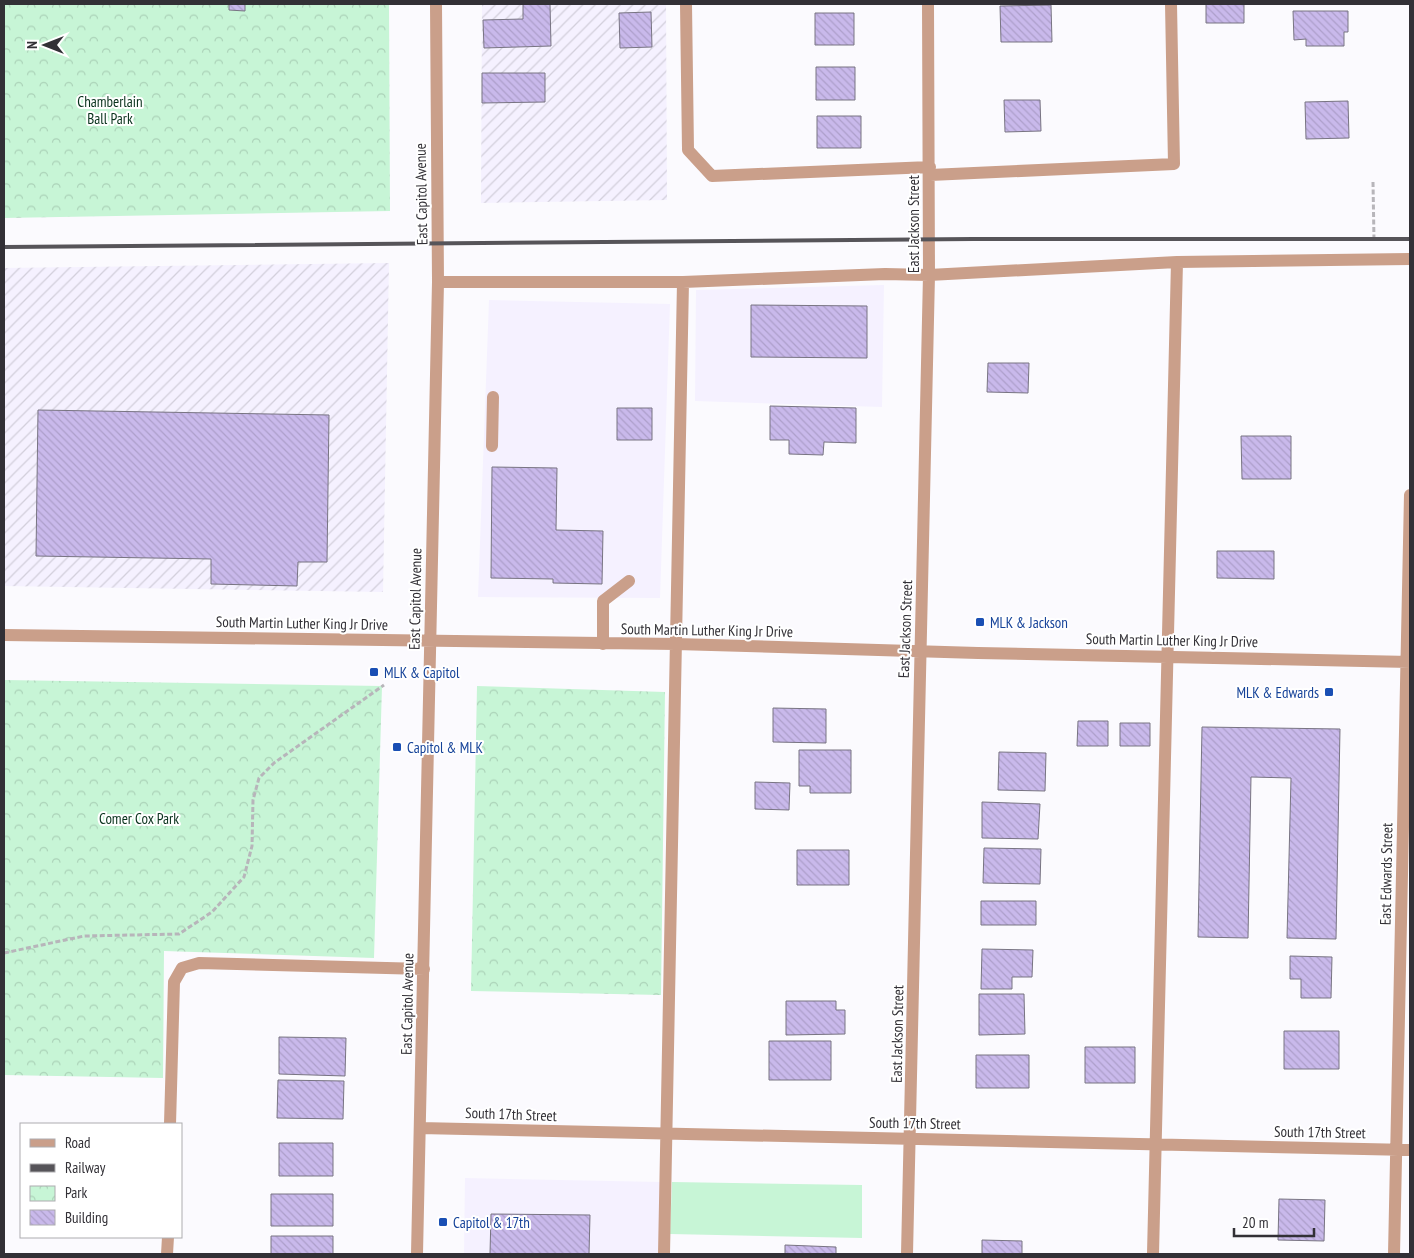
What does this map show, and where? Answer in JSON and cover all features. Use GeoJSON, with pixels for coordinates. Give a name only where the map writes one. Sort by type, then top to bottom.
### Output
{"type":"FeatureCollection","features":[{"type":"Feature","properties":{"kind":"street","name":"East Capitol Avenue"},"geometry":{"type":"LineString","coordinates":[[417,1254],[438,282],[436,4]]}},
{"type":"Feature","properties":{"kind":"street"},"geometry":{"type":"LineString","coordinates":[[686,4],[688,150],[712,176],[1174,164],[1171,4]]}},
{"type":"Feature","properties":{"kind":"street","name":"East Jackson Street"},"geometry":{"type":"LineString","coordinates":[[907,1254],[929,274],[928,4]]}},
{"type":"Feature","properties":{"kind":"street"},"geometry":{"type":"LineString","coordinates":[[438,282],[683,282],[929,274],[1177,262],[1410,259]]}},
{"type":"Feature","properties":{"kind":"street"},"geometry":{"type":"LineString","coordinates":[[1153,1254],[1177,262]]}},
{"type":"Feature","properties":{"kind":"street"},"geometry":{"type":"LineString","coordinates":[[664,1254],[668,1134],[683,282]]}},
{"type":"Feature","properties":{"kind":"street"},"geometry":{"type":"LineString","coordinates":[[492,446],[493,397]]}},
{"type":"Feature","properties":{"kind":"street","name":"East Edwards Street"},"geometry":{"type":"LineString","coordinates":[[1394,1254],[1410,495]]}},
{"type":"Feature","properties":{"kind":"street"},"geometry":{"type":"LineString","coordinates":[[603,644],[604,601],[629,581]]}},
{"type":"Feature","properties":{"kind":"street","name":"South Martin Luther King Jr Drive"},"geometry":{"type":"LineString","coordinates":[[4,635],[676,644],[921,652],[1408,661]]}},
{"type":"Feature","properties":{"kind":"street"},"geometry":{"type":"LineString","coordinates":[[170,1123],[174,982],[182,968],[199,963],[424,969]]}},
{"type":"Feature","properties":{"kind":"street","name":"South 17th Street"},"geometry":{"type":"LineString","coordinates":[[420,1128],[1410,1150]]}},
{"type":"Feature","properties":{"kind":"street"},"geometry":{"type":"LineString","coordinates":[[167,1254],[168,1238]]}},
{"type":"Feature","properties":{"kind":"path"},"geometry":{"type":"LineString","coordinates":[[1373,182],[1373,258]]}},
{"type":"Feature","properties":{"kind":"path"},"geometry":{"type":"LineString","coordinates":[[4,953],[84,936],[178,934],[212,912],[244,877],[252,846],[253,800],[259,778],[274,763],[384,685]]}},
{"type":"Feature","properties":{"kind":"shaded area"},"geometry":{"type":"Polygon","coordinates":[[[482,4],[666,4],[667,200],[481,203],[482,4]]]}},
{"type":"Feature","properties":{"kind":"shaded area"},"geometry":{"type":"Polygon","coordinates":[[[389,263],[383,592],[4,586],[4,268],[389,263]]]}},
{"type":"Feature","properties":{"kind":"shaded area"},"geometry":{"type":"Polygon","coordinates":[[[884,285],[882,407],[695,401],[696,290],[884,285]]]}},
{"type":"Feature","properties":{"kind":"shaded area"},"geometry":{"type":"Polygon","coordinates":[[[489,300],[670,304],[660,598],[478,597],[489,300]]]}},
{"type":"Feature","properties":{"kind":"shaded area"},"geometry":{"type":"Polygon","coordinates":[[[465,1178],[661,1182],[659,1254],[464,1254],[465,1178]]]}},
{"type":"Feature","properties":{"kind":"green space","name":"Chamberlain Ball Park"},"geometry":{"type":"Polygon","coordinates":[[[4,4],[389,4],[390,211],[4,218],[4,4]]]}},
{"type":"Feature","properties":{"kind":"green space","name":"Comer Cox Park"},"geometry":{"type":"Polygon","coordinates":[[[4,680],[382,686],[374,958],[164,951],[163,1078],[4,1075],[4,680]]]}},
{"type":"Feature","properties":{"kind":"green space"},"geometry":{"type":"Polygon","coordinates":[[[477,686],[665,692],[661,995],[471,991],[477,686]]]}},
{"type":"Feature","properties":{"kind":"green space"},"geometry":{"type":"Polygon","coordinates":[[[672,1182],[862,1185],[862,1238],[670,1234],[672,1182]]]}},
{"type":"Feature","properties":{"kind":"building"},"geometry":{"type":"Polygon","coordinates":[[[229,4],[245,4],[245,11],[229,10],[229,4]]]}},
{"type":"Feature","properties":{"kind":"building"},"geometry":{"type":"Polygon","coordinates":[[[523,4],[550,4],[551,46],[484,48],[483,20],[523,19],[523,4]]]}},
{"type":"Feature","properties":{"kind":"building"},"geometry":{"type":"Polygon","coordinates":[[[1206,4],[1244,4],[1244,23],[1206,23],[1206,4]]]}},
{"type":"Feature","properties":{"kind":"building"},"geometry":{"type":"Polygon","coordinates":[[[1051,5],[1052,42],[1001,42],[1000,6],[1051,5]]]}},
{"type":"Feature","properties":{"kind":"building"},"geometry":{"type":"Polygon","coordinates":[[[1293,11],[1348,11],[1348,32],[1344,32],[1344,46],[1306,46],[1306,39],[1294,40],[1293,11]]]}},
{"type":"Feature","properties":{"kind":"building"},"geometry":{"type":"Polygon","coordinates":[[[651,12],[652,47],[620,48],[619,13],[651,12]]]}},
{"type":"Feature","properties":{"kind":"building"},"geometry":{"type":"Polygon","coordinates":[[[815,13],[854,13],[854,45],[815,45],[815,13]]]}},
{"type":"Feature","properties":{"kind":"building"},"geometry":{"type":"Polygon","coordinates":[[[816,67],[855,67],[855,100],[816,100],[816,67]]]}},
{"type":"Feature","properties":{"kind":"building"},"geometry":{"type":"Polygon","coordinates":[[[482,73],[545,73],[545,102],[482,103],[482,73]]]}},
{"type":"Feature","properties":{"kind":"building"},"geometry":{"type":"Polygon","coordinates":[[[1004,100],[1040,100],[1041,131],[1005,132],[1004,100]]]}},
{"type":"Feature","properties":{"kind":"building"},"geometry":{"type":"Polygon","coordinates":[[[1348,101],[1349,138],[1306,139],[1305,102],[1348,101]]]}},
{"type":"Feature","properties":{"kind":"building"},"geometry":{"type":"Polygon","coordinates":[[[817,116],[861,116],[861,148],[817,148],[817,116]]]}},
{"type":"Feature","properties":{"kind":"building"},"geometry":{"type":"Polygon","coordinates":[[[751,305],[867,306],[867,358],[751,357],[751,305]]]}},
{"type":"Feature","properties":{"kind":"building"},"geometry":{"type":"Polygon","coordinates":[[[988,363],[1029,363],[1028,393],[987,392],[988,363]]]}},
{"type":"Feature","properties":{"kind":"building"},"geometry":{"type":"Polygon","coordinates":[[[770,406],[856,408],[856,443],[824,442],[823,455],[789,454],[789,440],[770,440],[770,406]]]}},
{"type":"Feature","properties":{"kind":"building"},"geometry":{"type":"Polygon","coordinates":[[[617,408],[652,408],[652,440],[617,440],[617,408]]]}},
{"type":"Feature","properties":{"kind":"building"},"geometry":{"type":"Polygon","coordinates":[[[38,410],[329,415],[327,562],[298,562],[297,586],[211,584],[211,559],[36,556],[38,410]]]}},
{"type":"Feature","properties":{"kind":"building"},"geometry":{"type":"Polygon","coordinates":[[[1241,436],[1291,436],[1291,479],[1242,479],[1241,436]]]}},
{"type":"Feature","properties":{"kind":"building"},"geometry":{"type":"Polygon","coordinates":[[[492,467],[557,468],[556,530],[603,531],[602,584],[553,583],[553,579],[491,578],[492,467]]]}},
{"type":"Feature","properties":{"kind":"building"},"geometry":{"type":"Polygon","coordinates":[[[1217,551],[1274,551],[1274,579],[1217,578],[1217,551]]]}},
{"type":"Feature","properties":{"kind":"building"},"geometry":{"type":"Polygon","coordinates":[[[773,708],[826,709],[826,743],[773,742],[773,708]]]}},
{"type":"Feature","properties":{"kind":"building"},"geometry":{"type":"Polygon","coordinates":[[[1078,721],[1108,721],[1108,746],[1077,746],[1078,721]]]}},
{"type":"Feature","properties":{"kind":"building"},"geometry":{"type":"Polygon","coordinates":[[[1120,723],[1150,723],[1150,746],[1120,746],[1120,723]]]}},
{"type":"Feature","properties":{"kind":"building"},"geometry":{"type":"Polygon","coordinates":[[[1202,727],[1340,729],[1336,939],[1287,938],[1291,778],[1251,777],[1248,938],[1198,937],[1202,727]]]}},
{"type":"Feature","properties":{"kind":"building"},"geometry":{"type":"Polygon","coordinates":[[[799,750],[851,750],[851,793],[810,793],[810,786],[799,786],[799,750]]]}},
{"type":"Feature","properties":{"kind":"building"},"geometry":{"type":"Polygon","coordinates":[[[999,752],[1046,753],[1045,791],[998,790],[999,752]]]}},
{"type":"Feature","properties":{"kind":"building"},"geometry":{"type":"Polygon","coordinates":[[[755,782],[790,783],[789,810],[755,809],[755,782]]]}},
{"type":"Feature","properties":{"kind":"building"},"geometry":{"type":"Polygon","coordinates":[[[982,802],[1040,804],[1038,839],[982,838],[982,802]]]}},
{"type":"Feature","properties":{"kind":"building"},"geometry":{"type":"Polygon","coordinates":[[[984,848],[1041,849],[1040,884],[983,883],[984,848]]]}},
{"type":"Feature","properties":{"kind":"building"},"geometry":{"type":"Polygon","coordinates":[[[797,850],[849,850],[849,885],[797,885],[797,850]]]}},
{"type":"Feature","properties":{"kind":"building"},"geometry":{"type":"Polygon","coordinates":[[[981,901],[1036,901],[1036,925],[981,925],[981,901]]]}},
{"type":"Feature","properties":{"kind":"building"},"geometry":{"type":"Polygon","coordinates":[[[982,949],[1033,950],[1032,977],[1012,977],[1012,989],[981,989],[982,949]]]}},
{"type":"Feature","properties":{"kind":"building"},"geometry":{"type":"Polygon","coordinates":[[[1290,956],[1332,957],[1331,998],[1301,998],[1301,979],[1290,979],[1290,956]]]}},
{"type":"Feature","properties":{"kind":"building"},"geometry":{"type":"Polygon","coordinates":[[[979,994],[1024,994],[1025,1034],[979,1035],[979,994]]]}},
{"type":"Feature","properties":{"kind":"building"},"geometry":{"type":"Polygon","coordinates":[[[786,1001],[836,1001],[836,1010],[845,1010],[845,1034],[786,1035],[786,1001]]]}},
{"type":"Feature","properties":{"kind":"building"},"geometry":{"type":"Polygon","coordinates":[[[1284,1031],[1339,1031],[1339,1069],[1284,1069],[1284,1031]]]}},
{"type":"Feature","properties":{"kind":"building"},"geometry":{"type":"Polygon","coordinates":[[[279,1037],[346,1038],[345,1076],[279,1074],[279,1037]]]}},
{"type":"Feature","properties":{"kind":"building"},"geometry":{"type":"Polygon","coordinates":[[[769,1041],[831,1041],[831,1080],[769,1080],[769,1041]]]}},
{"type":"Feature","properties":{"kind":"building"},"geometry":{"type":"Polygon","coordinates":[[[1085,1047],[1135,1047],[1135,1083],[1085,1083],[1085,1047]]]}},
{"type":"Feature","properties":{"kind":"building"},"geometry":{"type":"Polygon","coordinates":[[[976,1055],[1029,1055],[1029,1088],[976,1088],[976,1055]]]}},
{"type":"Feature","properties":{"kind":"building"},"geometry":{"type":"Polygon","coordinates":[[[278,1080],[344,1081],[343,1119],[277,1118],[278,1080]]]}},
{"type":"Feature","properties":{"kind":"building"},"geometry":{"type":"Polygon","coordinates":[[[279,1143],[333,1143],[333,1176],[279,1176],[279,1143]]]}},
{"type":"Feature","properties":{"kind":"building"},"geometry":{"type":"Polygon","coordinates":[[[271,1194],[333,1194],[333,1226],[271,1226],[271,1194]]]}},
{"type":"Feature","properties":{"kind":"building"},"geometry":{"type":"Polygon","coordinates":[[[1279,1199],[1325,1200],[1324,1241],[1278,1240],[1279,1199]]]}},
{"type":"Feature","properties":{"kind":"building"},"geometry":{"type":"Polygon","coordinates":[[[491,1214],[590,1215],[589,1254],[490,1254],[491,1214]]]}},
{"type":"Feature","properties":{"kind":"building"},"geometry":{"type":"Polygon","coordinates":[[[271,1236],[333,1236],[333,1254],[271,1254],[271,1236]]]}},
{"type":"Feature","properties":{"kind":"building"},"geometry":{"type":"Polygon","coordinates":[[[982,1240],[1022,1241],[1022,1254],[982,1254],[982,1240]]]}},
{"type":"Feature","properties":{"kind":"building"},"geometry":{"type":"Polygon","coordinates":[[[785,1245],[836,1247],[836,1254],[785,1254],[785,1245]]]}},
{"type":"Feature","properties":{"kind":"railway"},"geometry":{"type":"LineString","coordinates":[[4,247],[973,239],[1410,239]]}},
{"type":"Feature","properties":{"kind":"place","name":"MLK & Jackson"},"geometry":{"type":"Point","coordinates":[980,622]}},
{"type":"Feature","properties":{"kind":"place","name":"MLK & Capitol"},"geometry":{"type":"Point","coordinates":[374,672]}},
{"type":"Feature","properties":{"kind":"place","name":"MLK & Edwards"},"geometry":{"type":"Point","coordinates":[1329,692]}},
{"type":"Feature","properties":{"kind":"place","name":"Capitol & MLK"},"geometry":{"type":"Point","coordinates":[397,747]}},
{"type":"Feature","properties":{"kind":"place","name":"Capitol & 17th"},"geometry":{"type":"Point","coordinates":[443,1222]}}]}
